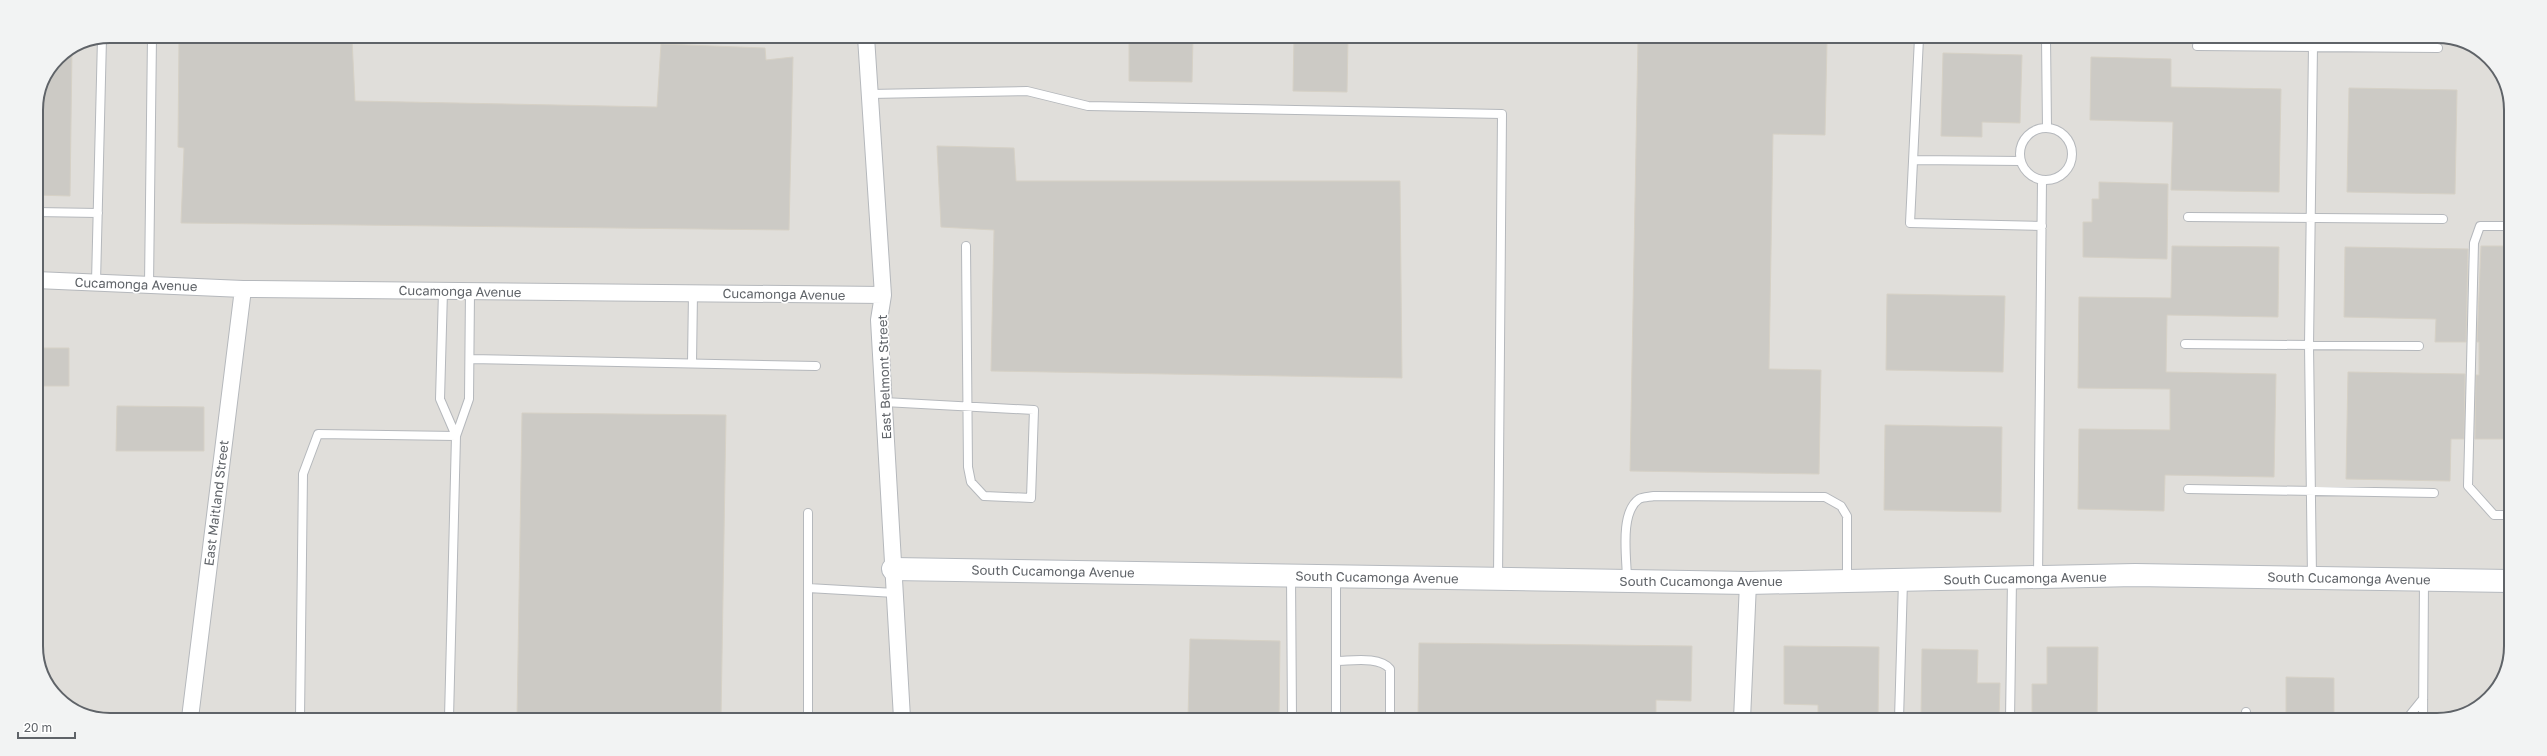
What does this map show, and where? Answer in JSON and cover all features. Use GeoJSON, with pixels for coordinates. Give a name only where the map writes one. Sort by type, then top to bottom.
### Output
{"type":"FeatureCollection","features":[{"type":"Feature","properties":{"kind":"street","name":"East Belmont Street"},"geometry":{"type":"LineString","coordinates":[[866,43],[883,295],[879,320],[902,713]]}},
{"type":"Feature","properties":{"kind":"street","name":"Cucamonga Avenue"},"geometry":{"type":"LineString","coordinates":[[43,280],[243,289],[883,295]]}},
{"type":"Feature","properties":{"kind":"street","name":"East Maitland Street"},"geometry":{"type":"LineString","coordinates":[[191,713],[243,289]]}},
{"type":"Feature","properties":{"kind":"street","name":"South Cucamonga Avenue"},"geometry":{"type":"LineString","coordinates":[[894,569],[1748,583],[2135,575],[2504,581]]}},
{"type":"Feature","properties":{"kind":"street"},"geometry":{"type":"LineString","coordinates":[[1742,713],[1748,583]]}},
{"type":"Feature","properties":{"kind":"lane"},"geometry":{"type":"LineString","coordinates":[[149,285],[152,43]]}},
{"type":"Feature","properties":{"kind":"lane"},"geometry":{"type":"LineString","coordinates":[[1920,43],[1910,223],[2042,226]]}},
{"type":"Feature","properties":{"kind":"lane"},"geometry":{"type":"LineString","coordinates":[[2046,43],[2047,128]]}},
{"type":"Feature","properties":{"kind":"lane"},"geometry":{"type":"LineString","coordinates":[[96,282],[102,44]]}},
{"type":"Feature","properties":{"kind":"lane"},"geometry":{"type":"LineString","coordinates":[[2197,46],[2438,48]]}},
{"type":"Feature","properties":{"kind":"lane"},"geometry":{"type":"LineString","coordinates":[[2312,578],[2309,345],[2313,46]]}},
{"type":"Feature","properties":{"kind":"lane"},"geometry":{"type":"LineString","coordinates":[[870,94],[1027,91],[1088,106],[1502,114],[1498,578]]}},
{"type":"Feature","properties":{"kind":"lane"},"geometry":{"type":"LineString","coordinates":[[2047,128],[2063,135],[2072,150],[2072,159],[2062,174],[2055,178],[2042,180],[2030,175],[2021,161],[2020,153],[2025,138],[2031,132],[2047,128]]}},
{"type":"Feature","properties":{"kind":"lane"},"geometry":{"type":"LineString","coordinates":[[1914,160],[2021,161]]}},
{"type":"Feature","properties":{"kind":"lane"},"geometry":{"type":"LineString","coordinates":[[2038,577],[2042,180]]}},
{"type":"Feature","properties":{"kind":"lane"},"geometry":{"type":"LineString","coordinates":[[43,212],[98,213]]}},
{"type":"Feature","properties":{"kind":"lane"},"geometry":{"type":"LineString","coordinates":[[2188,217],[2443,219]]}},
{"type":"Feature","properties":{"kind":"lane"},"geometry":{"type":"LineString","coordinates":[[2504,226],[2480,226],[2474,243],[2468,486],[2494,515],[2504,515]]}},
{"type":"Feature","properties":{"kind":"lane"},"geometry":{"type":"LineString","coordinates":[[884,402],[966,407],[1034,410],[1031,498],[984,496],[971,482],[966,407],[966,246]]}},
{"type":"Feature","properties":{"kind":"lane"},"geometry":{"type":"LineString","coordinates":[[443,291],[440,399],[456,436]]}},
{"type":"Feature","properties":{"kind":"lane"},"geometry":{"type":"LineString","coordinates":[[449,713],[456,436],[469,398],[470,291]]}},
{"type":"Feature","properties":{"kind":"lane"},"geometry":{"type":"LineString","coordinates":[[692,363],[693,293]]}},
{"type":"Feature","properties":{"kind":"lane"},"geometry":{"type":"LineString","coordinates":[[2185,344],[2419,346]]}},
{"type":"Feature","properties":{"kind":"lane"},"geometry":{"type":"LineString","coordinates":[[470,359],[816,366]]}},
{"type":"Feature","properties":{"kind":"lane"},"geometry":{"type":"LineString","coordinates":[[300,713],[303,474],[318,434],[456,436]]}},
{"type":"Feature","properties":{"kind":"lane"},"geometry":{"type":"LineString","coordinates":[[2188,489],[2434,493]]}},
{"type":"Feature","properties":{"kind":"lane"},"geometry":{"type":"LineString","coordinates":[[1627,581],[1626,518],[1632,506],[1640,498],[1685,496],[1825,497],[1841,506],[1847,516],[1847,581]]}},
{"type":"Feature","properties":{"kind":"lane"},"geometry":{"type":"LineString","coordinates":[[808,513],[808,713]]}},
{"type":"Feature","properties":{"kind":"lane"},"geometry":{"type":"LineString","coordinates":[[1291,575],[1292,713]]}},
{"type":"Feature","properties":{"kind":"lane"},"geometry":{"type":"LineString","coordinates":[[1336,576],[1336,713]]}},
{"type":"Feature","properties":{"kind":"lane"},"geometry":{"type":"LineString","coordinates":[[2010,713],[2012,578]]}},
{"type":"Feature","properties":{"kind":"lane"},"geometry":{"type":"LineString","coordinates":[[1899,713],[1904,580]]}},
{"type":"Feature","properties":{"kind":"lane"},"geometry":{"type":"LineString","coordinates":[[2423,713],[2424,580]]}},
{"type":"Feature","properties":{"kind":"lane"},"geometry":{"type":"LineString","coordinates":[[808,588],[895,593]]}},
{"type":"Feature","properties":{"kind":"lane"},"geometry":{"type":"LineString","coordinates":[[1336,661],[1379,661],[1387,666],[1390,669],[1390,713]]}},
{"type":"Feature","properties":{"kind":"lane"},"geometry":{"type":"LineString","coordinates":[[2412,713],[2423,700]]}},
{"type":"Feature","properties":{"kind":"shaded area"},"geometry":{"type":"Polygon","coordinates":[[[2437,43],[2454,45],[2474,54],[2493,73],[2499,84],[2504,106],[2504,646],[2502,663],[2493,683],[2478,699],[2459,709],[2450,712],[2437,713],[110,713],[93,711],[73,702],[57,687],[47,668],[43,650],[43,110],[44,97],[48,84],[54,73],[73,54],[84,48],[97,44],[2437,43]]]}},
{"type":"Feature","properties":{"kind":"building"},"geometry":{"type":"Polygon","coordinates":[[[179,43],[352,43],[355,101],[657,107],[661,44],[765,48],[766,60],[793,57],[789,230],[181,223],[184,148],[178,147],[179,43]]]}},
{"type":"Feature","properties":{"kind":"building"},"geometry":{"type":"Polygon","coordinates":[[[1129,43],[1193,43],[1192,82],[1129,81],[1129,43]]]}},
{"type":"Feature","properties":{"kind":"building"},"geometry":{"type":"Polygon","coordinates":[[[1294,43],[1348,43],[1347,92],[1293,91],[1294,43]]]}},
{"type":"Feature","properties":{"kind":"building"},"geometry":{"type":"Polygon","coordinates":[[[1638,43],[1827,43],[1825,135],[1773,134],[1769,369],[1821,370],[1819,474],[1630,471],[1638,43]]]}},
{"type":"Feature","properties":{"kind":"building"},"geometry":{"type":"Polygon","coordinates":[[[1943,53],[2022,55],[2020,123],[1982,122],[1982,137],[1941,136],[1943,53]]]}},
{"type":"Feature","properties":{"kind":"building"},"geometry":{"type":"Polygon","coordinates":[[[72,55],[70,196],[43,195],[43,110],[44,97],[48,84],[54,73],[72,55]]]}},
{"type":"Feature","properties":{"kind":"building"},"geometry":{"type":"Polygon","coordinates":[[[2091,57],[2171,59],[2171,87],[2281,89],[2279,192],[2171,190],[2173,122],[2090,120],[2091,57]]]}},
{"type":"Feature","properties":{"kind":"building"},"geometry":{"type":"Polygon","coordinates":[[[2349,88],[2457,90],[2455,194],[2347,192],[2349,88]]]}},
{"type":"Feature","properties":{"kind":"building"},"geometry":{"type":"Polygon","coordinates":[[[937,146],[1014,148],[1016,181],[1400,181],[1402,378],[991,371],[994,230],[941,227],[937,146]]]}},
{"type":"Feature","properties":{"kind":"building"},"geometry":{"type":"Polygon","coordinates":[[[2099,182],[2168,184],[2167,259],[2083,257],[2083,222],[2092,222],[2092,199],[2099,199],[2099,182]]]}},
{"type":"Feature","properties":{"kind":"building"},"geometry":{"type":"Polygon","coordinates":[[[2172,246],[2279,247],[2278,317],[2167,315],[2166,372],[2276,374],[2274,477],[2165,475],[2164,511],[2078,509],[2079,429],[2170,430],[2170,389],[2078,388],[2079,297],[2171,298],[2172,246]]]}},
{"type":"Feature","properties":{"kind":"building"},"geometry":{"type":"Polygon","coordinates":[[[2481,246],[2504,246],[2504,439],[2475,439],[2476,375],[2479,375],[2479,342],[2477,342],[2481,246]]]}},
{"type":"Feature","properties":{"kind":"building"},"geometry":{"type":"Polygon","coordinates":[[[2345,247],[2468,249],[2466,342],[2435,342],[2436,319],[2344,317],[2345,247]]]}},
{"type":"Feature","properties":{"kind":"building"},"geometry":{"type":"Polygon","coordinates":[[[1887,294],[2005,296],[2003,372],[1886,370],[1887,294]]]}},
{"type":"Feature","properties":{"kind":"building"},"geometry":{"type":"Polygon","coordinates":[[[43,348],[69,348],[69,386],[43,386],[43,348]]]}},
{"type":"Feature","properties":{"kind":"building"},"geometry":{"type":"Polygon","coordinates":[[[2348,372],[2465,374],[2464,439],[2451,439],[2450,481],[2346,479],[2348,372]]]}},
{"type":"Feature","properties":{"kind":"building"},"geometry":{"type":"Polygon","coordinates":[[[117,406],[204,407],[204,451],[116,451],[117,406]]]}},
{"type":"Feature","properties":{"kind":"building"},"geometry":{"type":"Polygon","coordinates":[[[522,413],[726,415],[721,713],[517,713],[522,413]]]}},
{"type":"Feature","properties":{"kind":"building"},"geometry":{"type":"Polygon","coordinates":[[[1885,425],[2002,427],[2001,512],[1884,510],[1885,425]]]}},
{"type":"Feature","properties":{"kind":"building"},"geometry":{"type":"Polygon","coordinates":[[[1190,639],[1280,641],[1279,713],[1188,713],[1190,639]]]}},
{"type":"Feature","properties":{"kind":"building"},"geometry":{"type":"Polygon","coordinates":[[[1419,643],[1692,646],[1691,701],[1656,700],[1656,713],[1418,713],[1419,643]]]}},
{"type":"Feature","properties":{"kind":"building"},"geometry":{"type":"Polygon","coordinates":[[[1784,646],[1879,647],[1878,713],[1818,713],[1818,705],[1784,704],[1784,646]]]}},
{"type":"Feature","properties":{"kind":"building"},"geometry":{"type":"Polygon","coordinates":[[[2047,647],[2098,647],[2097,713],[2032,713],[2032,684],[2047,684],[2047,647]]]}},
{"type":"Feature","properties":{"kind":"building"},"geometry":{"type":"Polygon","coordinates":[[[1922,649],[1978,650],[1977,683],[2000,683],[1999,713],[1921,713],[1922,649]]]}},
{"type":"Feature","properties":{"kind":"building"},"geometry":{"type":"Polygon","coordinates":[[[2286,677],[2334,678],[2334,713],[2286,713],[2286,677]]]}}]}
